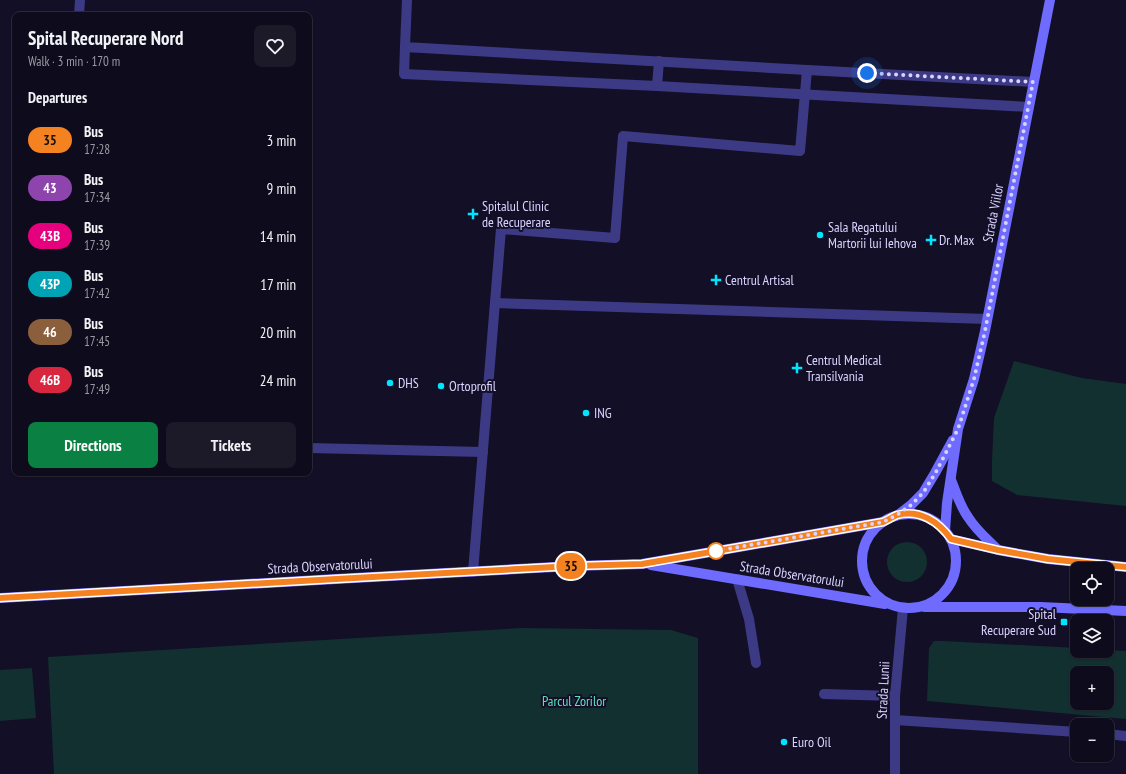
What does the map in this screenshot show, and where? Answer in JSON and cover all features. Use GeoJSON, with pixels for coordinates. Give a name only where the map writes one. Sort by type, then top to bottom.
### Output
{"type":"FeatureCollection","features":[{"type":"Feature","properties":{"kind":"main road","name":"Strada Viilor"},"geometry":{"type":"LineString","coordinates":[[945,530],[950,478],[958,429],[974,379],[987,319],[1050,0]]}},
{"type":"Feature","properties":{"kind":"main road","name":"Strada Viilor"},"geometry":{"type":"LineString","coordinates":[[897,515],[911,505],[923,493],[936,472],[958,429]]}},
{"type":"Feature","properties":{"kind":"main road"},"geometry":{"type":"LineString","coordinates":[[950,478],[968,517],[998,550]]}},
{"type":"Feature","properties":{"kind":"main road"},"geometry":{"type":"LineString","coordinates":[[918,607],[932,602],[943,593],[951,581],[956,567],[956,553],[951,539],[945,530],[937,523],[918,514],[897,515],[883,522],[872,530],[864,543],[861,558],[862,572],[868,586],[877,597],[889,604],[903,608],[1041,607],[1126,611]]}},
{"type":"Feature","properties":{"kind":"main road","name":"Strada Observatorului"},"geometry":{"type":"LineString","coordinates":[[0,598],[642,564],[883,522]]}},
{"type":"Feature","properties":{"kind":"main road"},"geometry":{"type":"LineString","coordinates":[[951,539],[998,550],[1048,559],[1126,567]]}},
{"type":"Feature","properties":{"kind":"main road","name":"Strada Observatorului"},"geometry":{"type":"LineString","coordinates":[[642,564],[889,604]]}},
{"type":"Feature","properties":{"kind":"street"},"geometry":{"type":"LineString","coordinates":[[79,12],[80,0]]}},
{"type":"Feature","properties":{"kind":"street"},"geometry":{"type":"LineString","coordinates":[[407,0],[404,74],[657,86],[1029,107]]}},
{"type":"Feature","properties":{"kind":"street"},"geometry":{"type":"LineString","coordinates":[[405,47],[1033,82]]}},
{"type":"Feature","properties":{"kind":"street"},"geometry":{"type":"LineString","coordinates":[[657,86],[659,62]]}},
{"type":"Feature","properties":{"kind":"street"},"geometry":{"type":"LineString","coordinates":[[473,572],[501,229],[615,238],[623,136],[800,151],[807,70]]}},
{"type":"Feature","properties":{"kind":"street"},"geometry":{"type":"LineString","coordinates":[[495,303],[987,319]]}},
{"type":"Feature","properties":{"kind":"street"},"geometry":{"type":"LineString","coordinates":[[312,448],[483,452]]}},
{"type":"Feature","properties":{"kind":"street"},"geometry":{"type":"LineString","coordinates":[[737,579],[749,619],[756,663]]}},
{"type":"Feature","properties":{"kind":"street","name":"Strada Lunii"},"geometry":{"type":"LineString","coordinates":[[896,774],[895,696],[903,608]]}},
{"type":"Feature","properties":{"kind":"street"},"geometry":{"type":"LineString","coordinates":[[824,694],[895,696]]}},
{"type":"Feature","properties":{"kind":"street"},"geometry":{"type":"LineString","coordinates":[[895,720],[1070,732]]}},
{"type":"Feature","properties":{"kind":"street"},"geometry":{"type":"LineString","coordinates":[[1114,735],[1126,736]]}},
{"type":"Feature","properties":{"kind":"green space"},"geometry":{"type":"Polygon","coordinates":[[[1014,361],[1082,378],[1126,384],[1126,506],[1017,495],[992,481],[994,418],[1014,361]]]}},
{"type":"Feature","properties":{"kind":"green space"},"geometry":{"type":"Polygon","coordinates":[[[911,542],[918,545],[924,551],[927,562],[926,570],[918,579],[911,582],[903,582],[896,579],[888,570],[887,558],[890,551],[899,543],[911,542]]]}},
{"type":"Feature","properties":{"kind":"green space","name":"Parcul Zorilor"},"geometry":{"type":"Polygon","coordinates":[[[521,628],[671,630],[698,638],[698,774],[54,774],[48,657],[521,628]]]}},
{"type":"Feature","properties":{"kind":"green space"},"geometry":{"type":"Polygon","coordinates":[[[934,641],[1070,648],[1070,658],[1114,658],[1114,650],[1126,651],[1126,719],[927,701],[929,648],[934,641]]]}},
{"type":"Feature","properties":{"kind":"green space"},"geometry":{"type":"Polygon","coordinates":[[[32,668],[36,718],[0,721],[0,670],[32,668]]]}},
{"type":"Feature","properties":{"kind":"bus line","name":"35"},"geometry":{"type":"LineString","coordinates":[[0,598],[573,566],[642,564],[883,522],[897,515],[908,514],[918,514],[937,523],[945,530],[951,539],[998,550],[1048,559],[1126,567]]}},
{"type":"Feature","properties":{"kind":"place","name":"Spitalul Clinic de Recuperare"},"geometry":{"type":"Point","coordinates":[473,214]}},
{"type":"Feature","properties":{"kind":"place","name":"Sala Regatului Martorii lui Iehova"},"geometry":{"type":"Point","coordinates":[820,235]}},
{"type":"Feature","properties":{"kind":"place","name":"Dr. Max"},"geometry":{"type":"Point","coordinates":[931,240]}},
{"type":"Feature","properties":{"kind":"place","name":"Centrul Artisal"},"geometry":{"type":"Point","coordinates":[716,280]}},
{"type":"Feature","properties":{"kind":"place","name":"Centrul Medical Transilvania"},"geometry":{"type":"Point","coordinates":[797,368]}},
{"type":"Feature","properties":{"kind":"place","name":"DHS"},"geometry":{"type":"Point","coordinates":[390,383]}},
{"type":"Feature","properties":{"kind":"place","name":"Ortoprofil"},"geometry":{"type":"Point","coordinates":[441,386]}},
{"type":"Feature","properties":{"kind":"place","name":"ING"},"geometry":{"type":"Point","coordinates":[586,413]}},
{"type":"Feature","properties":{"kind":"place","name":"Spital Recuperare Sud"},"geometry":{"type":"Point","coordinates":[1064,622]}},
{"type":"Feature","properties":{"kind":"place","name":"Euro Oil"},"geometry":{"type":"Point","coordinates":[784,742]}},
{"type":"Feature","properties":{"kind":"route"},"geometry":{"type":"LineString","coordinates":[[716,551],[883,522],[897,515],[911,505],[923,493],[936,472],[958,429],[974,379],[985,331],[1033,82],[867,73]]}}]}
